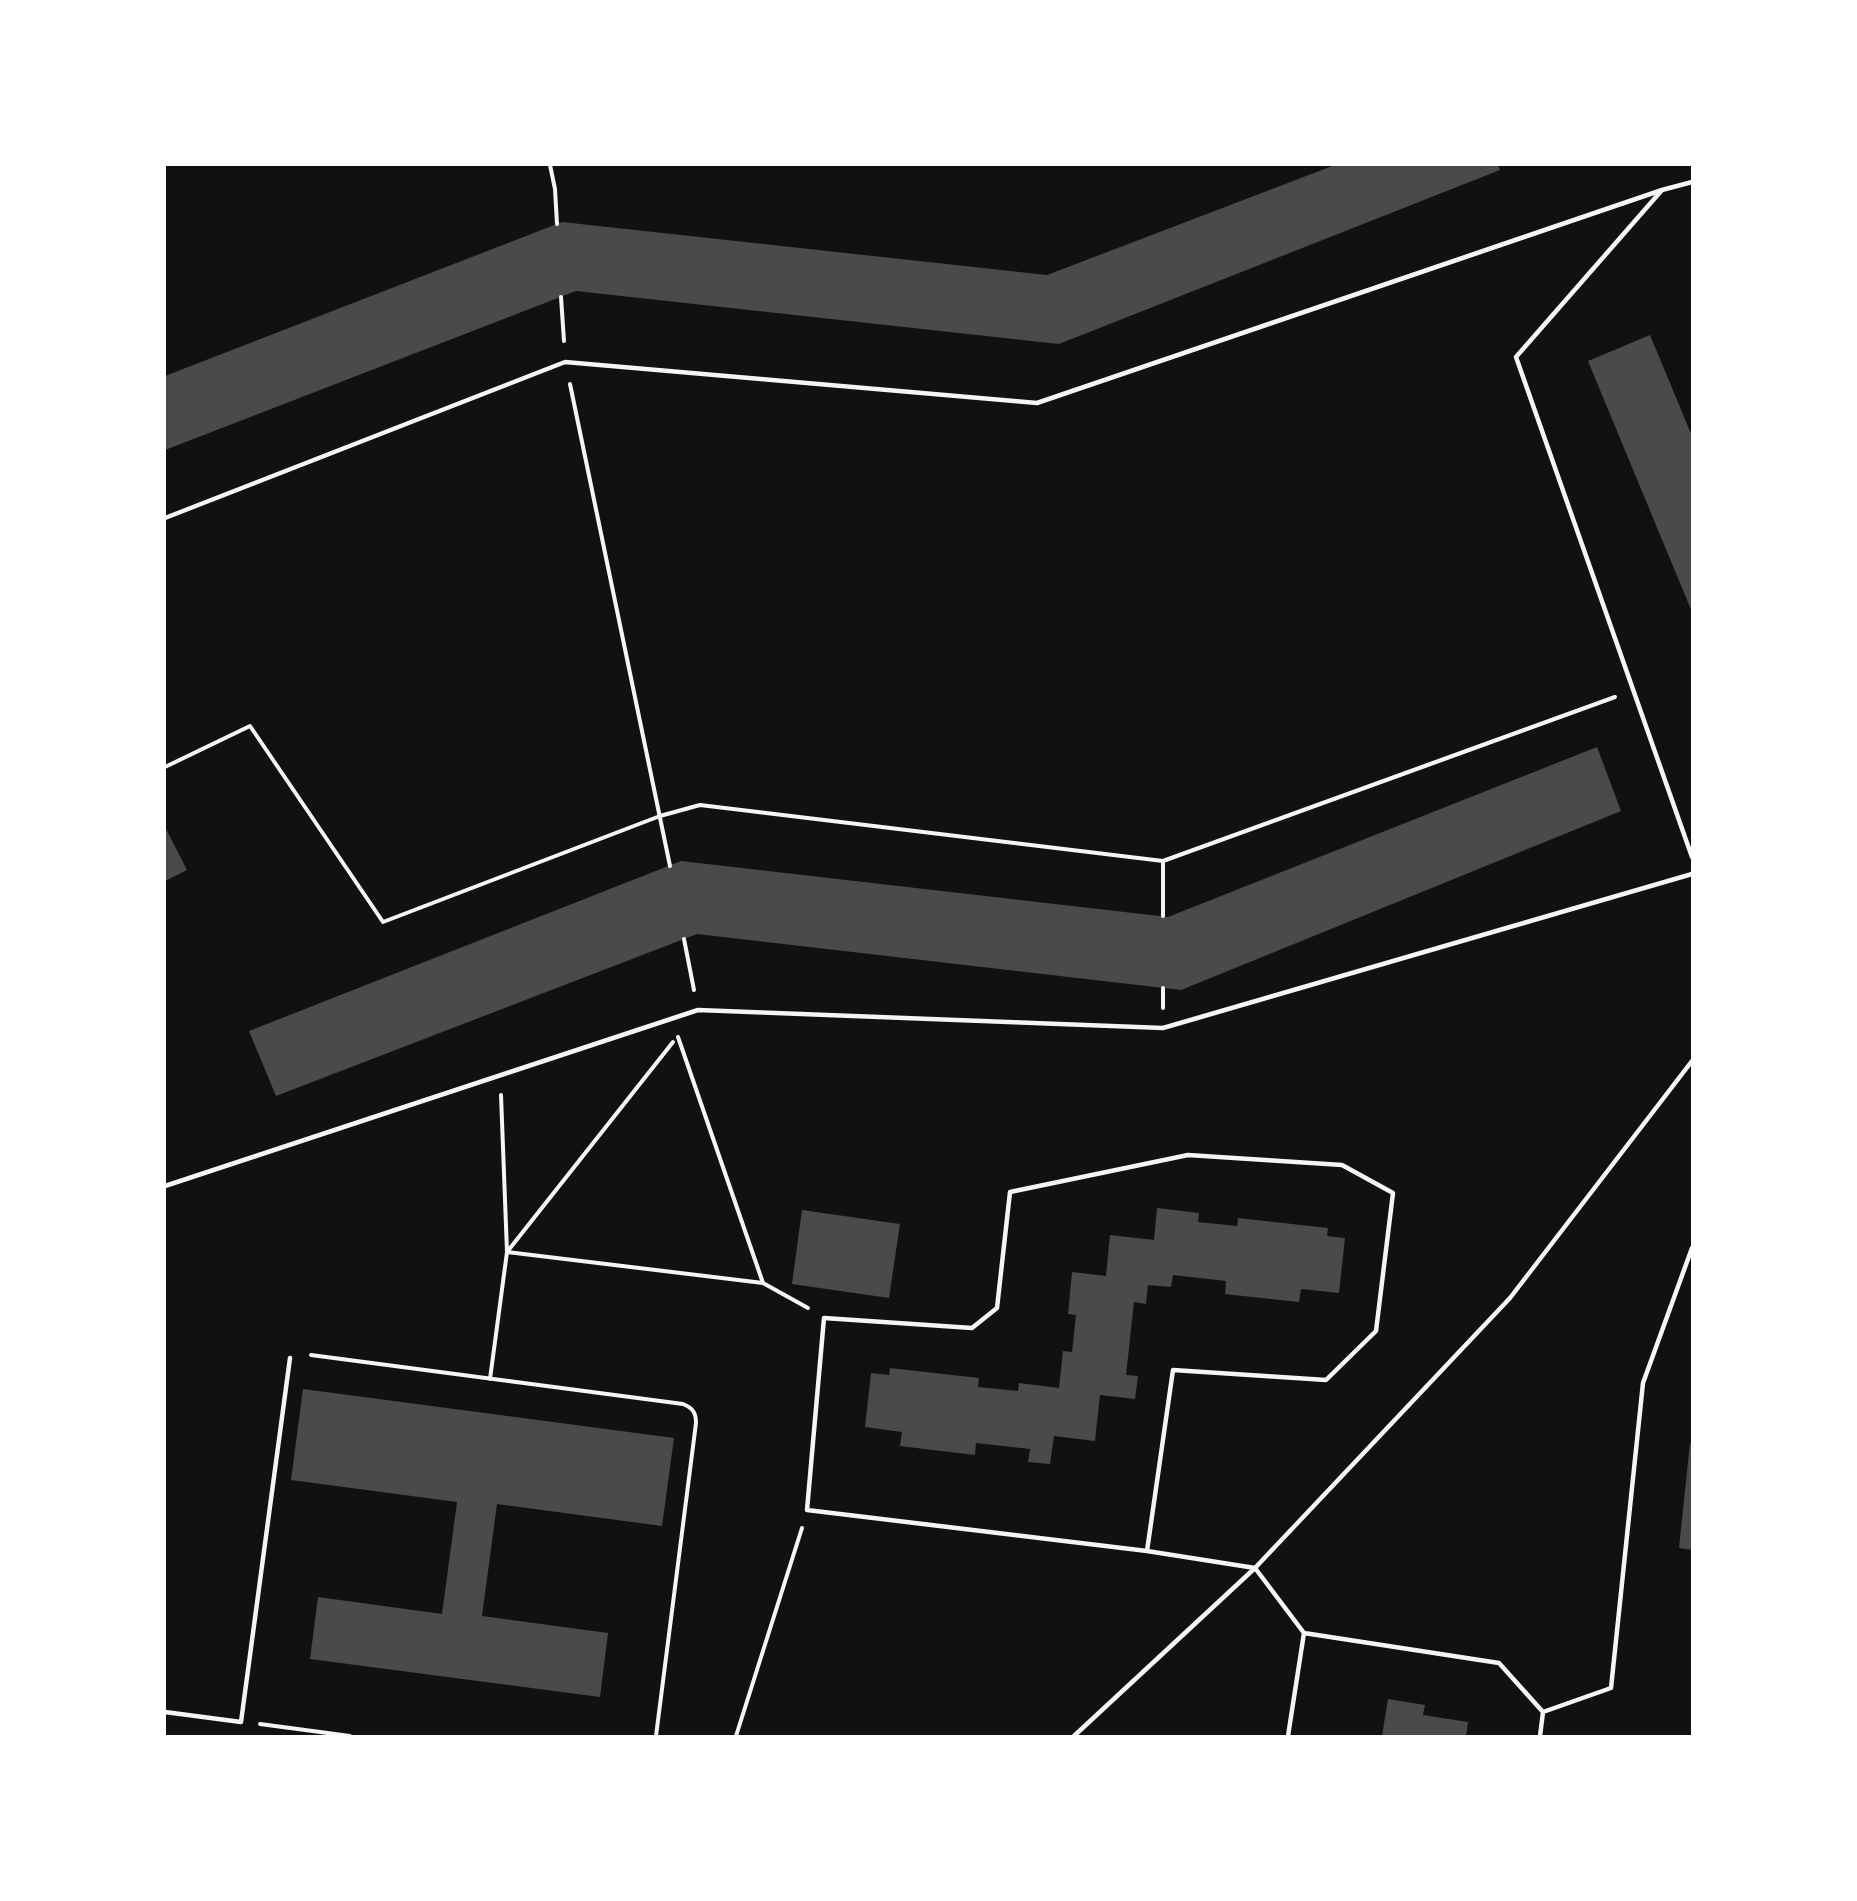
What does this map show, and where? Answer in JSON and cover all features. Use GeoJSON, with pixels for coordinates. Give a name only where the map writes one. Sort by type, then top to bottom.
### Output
{"type":"FeatureCollection","features":[{"type":"Feature","properties":{"kind":"lane"},"geometry":{"type":"LineString","coordinates":[[165,518],[565,362],[1037,403],[1662,190],[1692,182]]}},
{"type":"Feature","properties":{"kind":"lane"},"geometry":{"type":"LineString","coordinates":[[1662,190],[1516,357],[1692,857]]}},
{"type":"Feature","properties":{"kind":"lane"},"geometry":{"type":"LineString","coordinates":[[165,1186],[698,1010],[1163,1028],[1692,874]]}},
{"type":"Feature","properties":{"kind":"lane"},"geometry":{"type":"LineString","coordinates":[[1074,1736],[1255,1568],[1510,1298],[1692,1061]]}},
{"type":"Feature","properties":{"kind":"lane"},"geometry":{"type":"LineString","coordinates":[[1147,1551],[1173,1370],[1326,1380],[1376,1331],[1393,1193],[1342,1165],[1188,1155],[1010,1192],[997,1308],[972,1329],[824,1318],[807,1510],[1147,1551],[1255,1568],[1304,1633],[1499,1663],[1543,1712],[1540,1736]]}},
{"type":"Feature","properties":{"kind":"lane"},"geometry":{"type":"LineString","coordinates":[[1543,1712],[1611,1688],[1643,1383],[1692,1248]]}},
{"type":"Feature","properties":{"kind":"lane"},"geometry":{"type":"LineString","coordinates":[[165,1712],[241,1722],[290,1358]]}},
{"type":"Feature","properties":{"kind":"lane"},"geometry":{"type":"LineString","coordinates":[[1288,1736],[1304,1633]]}},
{"type":"Feature","properties":{"kind":"path"},"geometry":{"type":"LineString","coordinates":[[550,165],[555,189],[557,224]]}},
{"type":"Feature","properties":{"kind":"path"},"geometry":{"type":"LineString","coordinates":[[561,297],[565,362],[670,866]]}},
{"type":"Feature","properties":{"kind":"path"},"geometry":{"type":"LineString","coordinates":[[165,767],[250,726],[383,922],[660,816],[700,805],[1163,861],[1633,691]]}},
{"type":"Feature","properties":{"kind":"path"},"geometry":{"type":"LineString","coordinates":[[1163,861],[1163,916]]}},
{"type":"Feature","properties":{"kind":"path"},"geometry":{"type":"LineString","coordinates":[[684,939],[698,1010]]}},
{"type":"Feature","properties":{"kind":"path"},"geometry":{"type":"LineString","coordinates":[[507,1252],[678,1036],[763,1282]]}},
{"type":"Feature","properties":{"kind":"path"},"geometry":{"type":"LineString","coordinates":[[490,1378],[507,1252],[501,1075]]}},
{"type":"Feature","properties":{"kind":"path"},"geometry":{"type":"LineString","coordinates":[[507,1252],[763,1282],[824,1318]]}},
{"type":"Feature","properties":{"kind":"path"},"geometry":{"type":"LineString","coordinates":[[290,1358],[296,1354],[303,1354],[683,1404],[691,1407],[696,1415],[696,1423],[656,1736]]}},
{"type":"Feature","properties":{"kind":"path"},"geometry":{"type":"LineString","coordinates":[[736,1736],[807,1510]]}},
{"type":"Feature","properties":{"kind":"path"},"geometry":{"type":"LineString","coordinates":[[241,1722],[350,1736]]}},
{"type":"Feature","properties":{"kind":"building"},"geometry":{"type":"Polygon","coordinates":[[[1335,165],[1498,165],[1500,170],[1059,344],[576,291],[165,450],[165,376],[562,222],[1047,275],[1335,165]]]}},
{"type":"Feature","properties":{"kind":"building"},"geometry":{"type":"Polygon","coordinates":[[[1650,335],[1692,436],[1692,612],[1588,361],[1650,335]]]}},
{"type":"Feature","properties":{"kind":"building"},"geometry":{"type":"Polygon","coordinates":[[[1597,747],[1621,811],[1181,990],[697,934],[276,1096],[249,1031],[681,861],[1168,917],[1597,747]]]}},
{"type":"Feature","properties":{"kind":"building"},"geometry":{"type":"Polygon","coordinates":[[[165,827],[187,870],[165,881],[165,827]]]}},
{"type":"Feature","properties":{"kind":"building"},"geometry":{"type":"Polygon","coordinates":[[[1157,1208],[1199,1213],[1198,1222],[1237,1226],[1238,1218],[1328,1228],[1327,1236],[1345,1238],[1339,1293],[1301,1289],[1299,1302],[1225,1294],[1226,1281],[1173,1275],[1171,1287],[1148,1285],[1146,1304],[1134,1302],[1126,1375],[1138,1376],[1135,1399],[1100,1395],[1095,1441],[1054,1436],[1050,1464],[1028,1462],[1030,1449],[976,1443],[975,1455],[900,1446],[902,1432],[865,1427],[871,1373],[889,1375],[890,1368],[979,1378],[978,1387],[1018,1391],[1019,1383],[1059,1388],[1063,1351],[1072,1352],[1076,1315],[1068,1314],[1072,1272],[1106,1276],[1110,1235],[1154,1240],[1157,1208]]]}},
{"type":"Feature","properties":{"kind":"building"},"geometry":{"type":"Polygon","coordinates":[[[802,1210],[900,1224],[889,1298],[792,1284],[802,1210]]]}},
{"type":"Feature","properties":{"kind":"building"},"geometry":{"type":"Polygon","coordinates":[[[303,1389],[674,1438],[662,1526],[497,1504],[482,1616],[608,1633],[600,1697],[310,1659],[318,1597],[442,1614],[457,1502],[291,1480],[303,1389]]]}},
{"type":"Feature","properties":{"kind":"building"},"geometry":{"type":"Polygon","coordinates":[[[1690,1443],[1692,1443],[1692,1550],[1679,1548],[1690,1443]]]}},
{"type":"Feature","properties":{"kind":"building"},"geometry":{"type":"Polygon","coordinates":[[[1388,1699],[1425,1705],[1423,1715],[1468,1722],[1466,1736],[1382,1736],[1388,1699]]]}}]}
